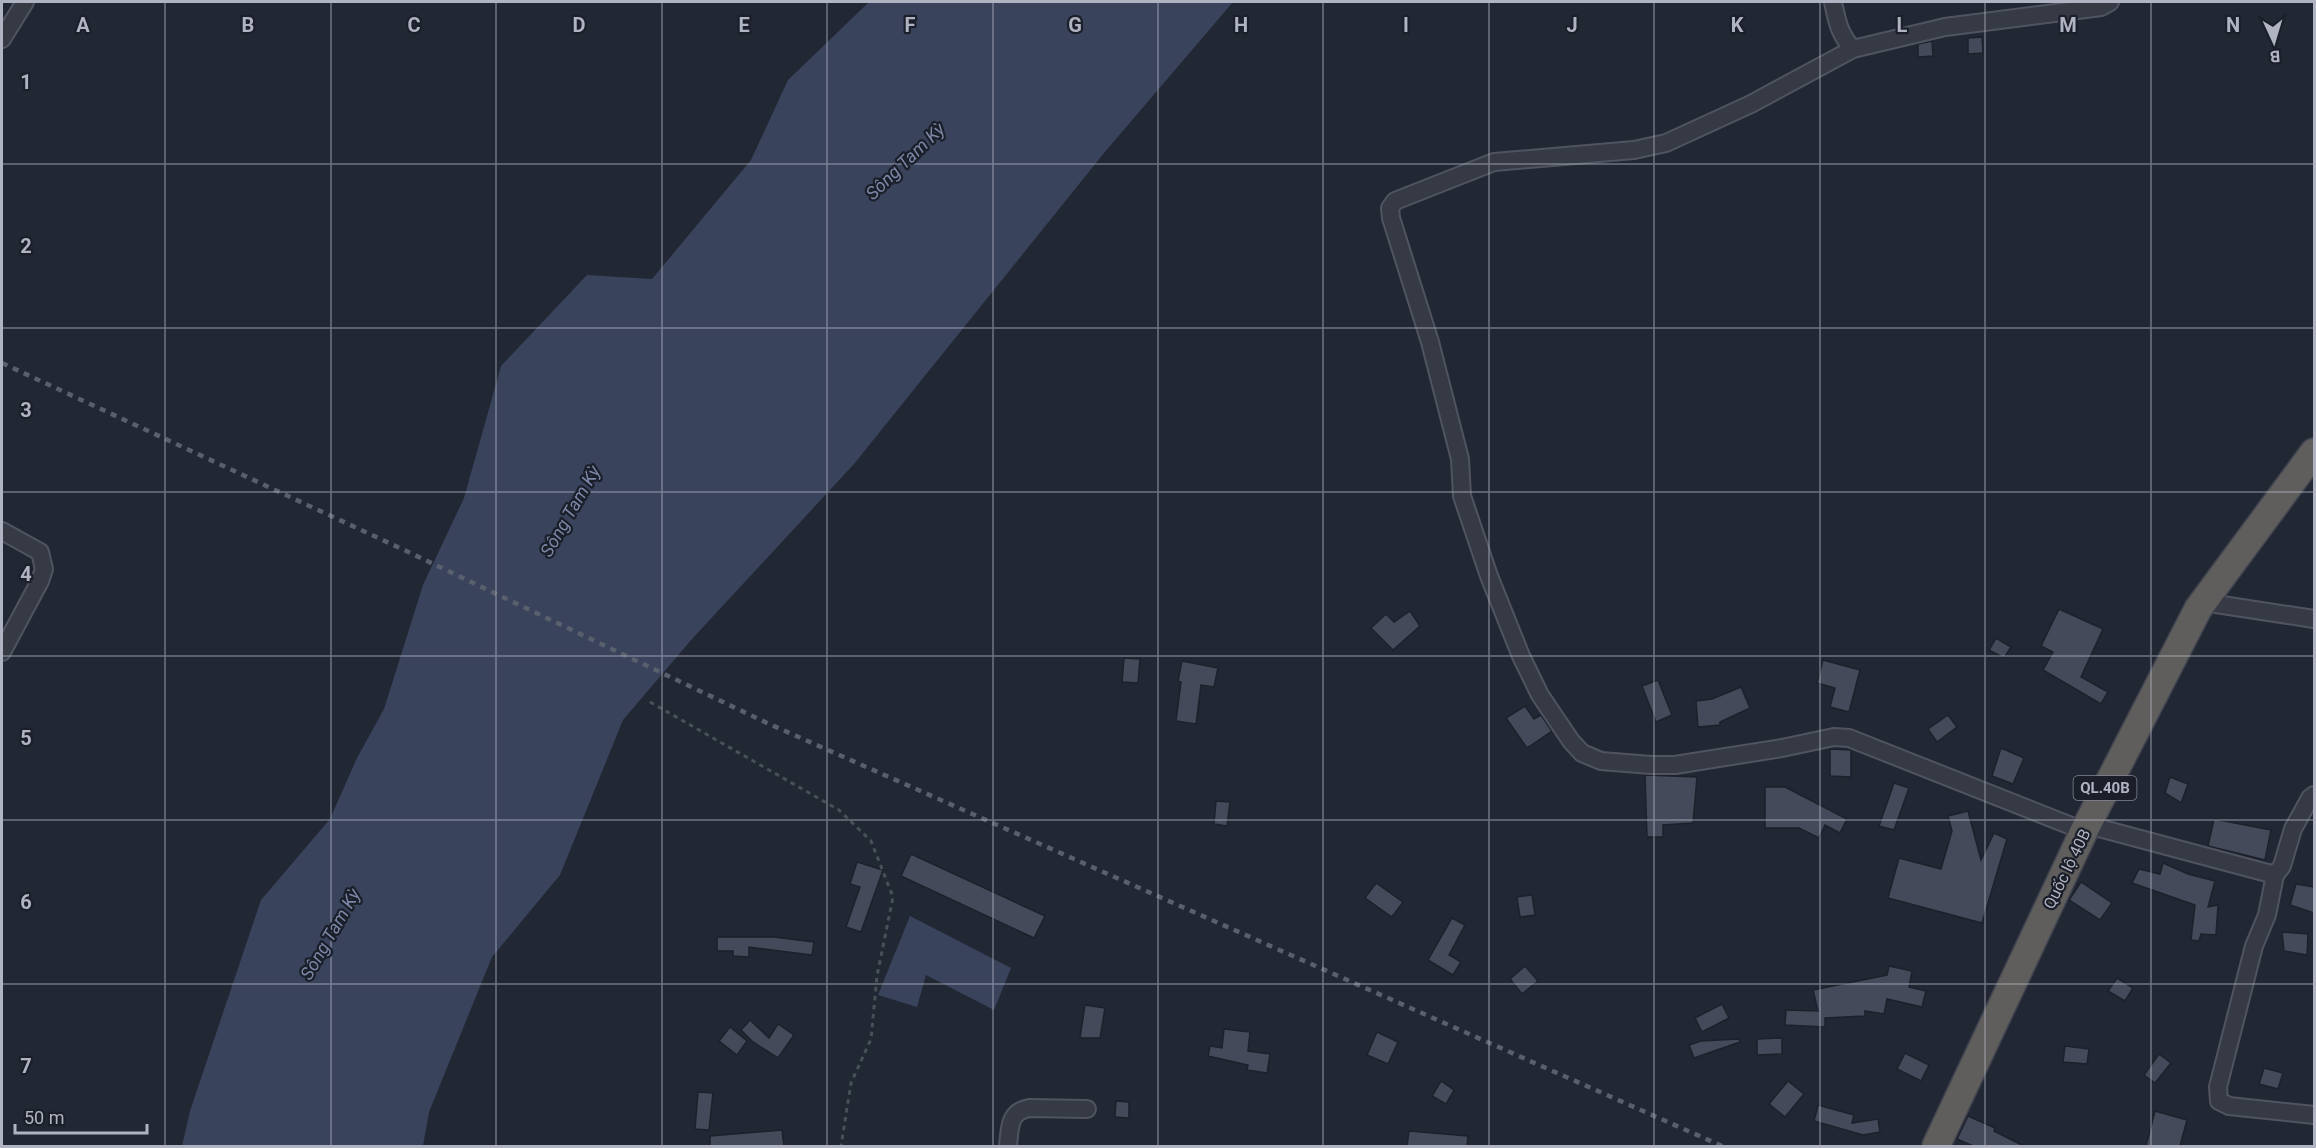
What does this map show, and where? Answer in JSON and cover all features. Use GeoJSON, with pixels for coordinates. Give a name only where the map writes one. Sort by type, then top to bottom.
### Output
{"type":"FeatureCollection","features":[{"type":"Feature","properties":{"kind":"highway","name":"Quốc lộ 40B"},"geometry":{"type":"LineString","coordinates":[[1936,1146],[2086,828],[2203,602],[2314,452]]}},
{"type":"Feature","properties":{"kind":"street"},"geometry":{"type":"LineString","coordinates":[[2,39],[25,2]]}},
{"type":"Feature","properties":{"kind":"street"},"geometry":{"type":"LineString","coordinates":[[1833,2],[1837,25],[1852,49]]}},
{"type":"Feature","properties":{"kind":"street"},"geometry":{"type":"LineString","coordinates":[[2103,4],[1945,27],[1852,49],[1751,104],[1666,143],[1634,150],[1494,162],[1395,201],[1390,208],[1391,218],[1422,312],[1451,423],[1462,470],[1464,506],[1521,656],[1540,695],[1571,741],[1582,753],[1600,761],[1675,765],[1782,748],[1834,737],[1849,738],[2086,828],[2275,875]]}},
{"type":"Feature","properties":{"kind":"street"},"geometry":{"type":"LineString","coordinates":[[2,531],[39,552],[44,568],[2,652]]}},
{"type":"Feature","properties":{"kind":"street"},"geometry":{"type":"LineString","coordinates":[[2203,602],[2314,619]]}},
{"type":"Feature","properties":{"kind":"street"},"geometry":{"type":"LineString","coordinates":[[2314,795],[2310,798],[2293,829],[2282,866],[2275,875],[2267,915],[2254,946],[2218,1087],[2219,1101],[2229,1106],[2314,1115]]}},
{"type":"Feature","properties":{"kind":"street"},"geometry":{"type":"LineString","coordinates":[[1008,1146],[1013,1116],[1019,1110],[1029,1108],[1087,1109]]}},
{"type":"Feature","properties":{"kind":"path"},"geometry":{"type":"LineString","coordinates":[[650,702],[839,810],[872,841],[893,897],[877,976],[871,1039],[852,1083],[841,1146]]}},
{"type":"Feature","properties":{"kind":"water","name":"Sông Tam Kỳ"},"geometry":{"type":"Polygon","coordinates":[[[869,2],[1233,2],[1104,153],[854,464],[692,639],[623,720],[560,875],[492,957],[429,1112],[423,1146],[182,1146],[190,1111],[261,900],[330,819],[357,758],[384,709],[423,585],[464,498],[501,366],[587,275],[652,279],[751,160],[788,80],[869,2]]]}},
{"type":"Feature","properties":{"kind":"water"},"geometry":{"type":"Polygon","coordinates":[[[910,916],[1011,968],[994,1010],[926,975],[917,1007],[878,995],[910,916]]]}},
{"type":"Feature","properties":{"kind":"building"},"geometry":{"type":"Polygon","coordinates":[[[1982,37],[1983,53],[1968,54],[1968,38],[1982,37]]]}},
{"type":"Feature","properties":{"kind":"building"},"geometry":{"type":"Polygon","coordinates":[[[1932,41],[1933,56],[1918,57],[1918,44],[1932,41]]]}},
{"type":"Feature","properties":{"kind":"building"},"geometry":{"type":"Polygon","coordinates":[[[2059,609],[2103,629],[2081,677],[2108,692],[2101,704],[2043,670],[2053,652],[2041,646],[2059,609]]]}},
{"type":"Feature","properties":{"kind":"building"},"geometry":{"type":"Polygon","coordinates":[[[1410,611],[1420,626],[1393,650],[1371,628],[1386,614],[1394,622],[1410,611]]]}},
{"type":"Feature","properties":{"kind":"building"},"geometry":{"type":"Polygon","coordinates":[[[1996,638],[2011,647],[2004,658],[1989,650],[1996,638]]]}},
{"type":"Feature","properties":{"kind":"building"},"geometry":{"type":"Polygon","coordinates":[[[1124,658],[1140,659],[1138,683],[1122,682],[1124,658]]]}},
{"type":"Feature","properties":{"kind":"building"},"geometry":{"type":"Polygon","coordinates":[[[1823,660],[1860,670],[1849,712],[1830,707],[1835,688],[1817,683],[1823,660]]]}},
{"type":"Feature","properties":{"kind":"building"},"geometry":{"type":"Polygon","coordinates":[[[1182,661],[1218,668],[1214,687],[1201,685],[1196,724],[1176,721],[1181,682],[1178,681],[1182,661]]]}},
{"type":"Feature","properties":{"kind":"building"},"geometry":{"type":"Polygon","coordinates":[[[1658,680],[1672,715],[1656,722],[1642,686],[1658,680]]]}},
{"type":"Feature","properties":{"kind":"building"},"geometry":{"type":"Polygon","coordinates":[[[1741,687],[1750,708],[1720,722],[1720,725],[1698,727],[1696,701],[1712,699],[1741,687]]]}},
{"type":"Feature","properties":{"kind":"building"},"geometry":{"type":"Polygon","coordinates":[[[1525,706],[1534,719],[1541,715],[1552,731],[1527,748],[1506,718],[1525,706]]]}},
{"type":"Feature","properties":{"kind":"building"},"geometry":{"type":"Polygon","coordinates":[[[1948,715],[1957,727],[1937,742],[1928,729],[1948,715]]]}},
{"type":"Feature","properties":{"kind":"building"},"geometry":{"type":"Polygon","coordinates":[[[2001,748],[2024,758],[2013,784],[1992,776],[2001,748]]]}},
{"type":"Feature","properties":{"kind":"building"},"geometry":{"type":"Polygon","coordinates":[[[1830,749],[1851,750],[1851,777],[1830,776],[1830,749]]]}},
{"type":"Feature","properties":{"kind":"building"},"geometry":{"type":"Polygon","coordinates":[[[1645,775],[1697,777],[1693,823],[1663,825],[1663,837],[1647,837],[1645,775]]]}},
{"type":"Feature","properties":{"kind":"building"},"geometry":{"type":"Polygon","coordinates":[[[2170,777],[2188,784],[2181,803],[2165,793],[2170,777]]]}},
{"type":"Feature","properties":{"kind":"building"},"geometry":{"type":"Polygon","coordinates":[[[1894,783],[1909,788],[1894,830],[1879,826],[1894,783]]]}},
{"type":"Feature","properties":{"kind":"building"},"geometry":{"type":"Polygon","coordinates":[[[1765,787],[1785,787],[1847,819],[1840,833],[1825,825],[1819,838],[1799,828],[1765,828],[1765,787]]]}},
{"type":"Feature","properties":{"kind":"building"},"geometry":{"type":"Polygon","coordinates":[[[1216,801],[1230,802],[1227,826],[1214,824],[1216,801]]]}},
{"type":"Feature","properties":{"kind":"building"},"geometry":{"type":"Polygon","coordinates":[[[1968,811],[1981,860],[1994,833],[2007,839],[1982,923],[1888,898],[1899,858],[1941,869],[1952,831],[1948,816],[1968,811]]]}},
{"type":"Feature","properties":{"kind":"building"},"geometry":{"type":"Polygon","coordinates":[[[2214,819],[2271,830],[2265,860],[2208,846],[2214,819]]]}},
{"type":"Feature","properties":{"kind":"building"},"geometry":{"type":"Polygon","coordinates":[[[911,854],[1045,916],[1034,938],[901,876],[911,854]]]}},
{"type":"Feature","properties":{"kind":"building"},"geometry":{"type":"Polygon","coordinates":[[[857,862],[883,870],[861,932],[846,927],[860,887],[850,884],[857,862]]]}},
{"type":"Feature","properties":{"kind":"building"},"geometry":{"type":"Polygon","coordinates":[[[2163,863],[2188,874],[2215,881],[2208,907],[2218,905],[2216,935],[2201,934],[2199,941],[2191,940],[2195,905],[2132,883],[2139,869],[2160,874],[2163,863]]]}},
{"type":"Feature","properties":{"kind":"building"},"geometry":{"type":"Polygon","coordinates":[[[2081,882],[2112,903],[2100,920],[2069,900],[2081,882]]]}},
{"type":"Feature","properties":{"kind":"building"},"geometry":{"type":"Polygon","coordinates":[[[1376,883],[1403,902],[1392,917],[1365,898],[1376,883]]]}},
{"type":"Feature","properties":{"kind":"building"},"geometry":{"type":"Polygon","coordinates":[[[2296,884],[2314,887],[2314,913],[2290,905],[2296,884]]]}},
{"type":"Feature","properties":{"kind":"building"},"geometry":{"type":"Polygon","coordinates":[[[1532,895],[1535,915],[1520,917],[1517,897],[1532,895]]]}},
{"type":"Feature","properties":{"kind":"building"},"geometry":{"type":"Polygon","coordinates":[[[1452,918],[1465,925],[1449,955],[1461,962],[1453,975],[1428,960],[1452,918]]]}},
{"type":"Feature","properties":{"kind":"building"},"geometry":{"type":"Polygon","coordinates":[[[2282,932],[2308,934],[2307,955],[2284,951],[2282,932]]]}},
{"type":"Feature","properties":{"kind":"building"},"geometry":{"type":"Polygon","coordinates":[[[717,937],[774,937],[814,942],[812,955],[749,947],[749,957],[733,956],[733,951],[717,951],[717,937]]]}},
{"type":"Feature","properties":{"kind":"building"},"geometry":{"type":"Polygon","coordinates":[[[1525,966],[1538,981],[1522,994],[1510,979],[1525,966]]]}},
{"type":"Feature","properties":{"kind":"building"},"geometry":{"type":"Polygon","coordinates":[[[1889,966],[1912,971],[1909,987],[1926,991],[1922,1007],[1887,999],[1884,1014],[1865,1011],[1865,1016],[1825,1018],[1825,1027],[1785,1025],[1786,1010],[1818,1011],[1813,990],[1887,975],[1889,966]]]}},
{"type":"Feature","properties":{"kind":"building"},"geometry":{"type":"Polygon","coordinates":[[[2117,978],[2133,988],[2125,1001],[2108,991],[2117,978]]]}},
{"type":"Feature","properties":{"kind":"building"},"geometry":{"type":"Polygon","coordinates":[[[1722,1004],[1729,1018],[1702,1032],[1695,1018],[1722,1004]]]}},
{"type":"Feature","properties":{"kind":"building"},"geometry":{"type":"Polygon","coordinates":[[[1085,1005],[1105,1008],[1100,1038],[1080,1038],[1085,1005]]]}},
{"type":"Feature","properties":{"kind":"building"},"geometry":{"type":"Polygon","coordinates":[[[750,1020],[769,1038],[778,1024],[794,1035],[778,1058],[753,1042],[741,1030],[750,1020]]]}},
{"type":"Feature","properties":{"kind":"building"},"geometry":{"type":"Polygon","coordinates":[[[730,1027],[747,1041],[737,1055],[719,1041],[730,1027]]]}},
{"type":"Feature","properties":{"kind":"building"},"geometry":{"type":"Polygon","coordinates":[[[1224,1029],[1250,1032],[1248,1051],[1270,1054],[1267,1073],[1247,1070],[1248,1065],[1208,1056],[1210,1046],[1222,1048],[1224,1029]]]}},
{"type":"Feature","properties":{"kind":"building"},"geometry":{"type":"Polygon","coordinates":[[[1377,1032],[1398,1042],[1388,1064],[1367,1055],[1377,1032]]]}},
{"type":"Feature","properties":{"kind":"building"},"geometry":{"type":"Polygon","coordinates":[[[1782,1038],[1782,1054],[1757,1055],[1757,1039],[1782,1038]]]}},
{"type":"Feature","properties":{"kind":"building"},"geometry":{"type":"Polygon","coordinates":[[[1739,1039],[1740,1042],[1694,1058],[1689,1045],[1701,1041],[1739,1039]]]}},
{"type":"Feature","properties":{"kind":"building"},"geometry":{"type":"Polygon","coordinates":[[[2065,1046],[2089,1049],[2087,1064],[2063,1062],[2065,1046]]]}},
{"type":"Feature","properties":{"kind":"building"},"geometry":{"type":"Polygon","coordinates":[[[1905,1053],[1929,1065],[1921,1081],[1897,1069],[1905,1053]]]}},
{"type":"Feature","properties":{"kind":"building"},"geometry":{"type":"Polygon","coordinates":[[[2159,1054],[2171,1063],[2155,1083],[2144,1075],[2159,1054]]]}},
{"type":"Feature","properties":{"kind":"building"},"geometry":{"type":"Polygon","coordinates":[[[2264,1068],[2283,1073],[2278,1089],[2259,1084],[2264,1068]]]}},
{"type":"Feature","properties":{"kind":"building"},"geometry":{"type":"Polygon","coordinates":[[[1441,1081],[1454,1090],[1446,1104],[1432,1096],[1441,1081]]]}},
{"type":"Feature","properties":{"kind":"building"},"geometry":{"type":"Polygon","coordinates":[[[1788,1081],[1804,1094],[1785,1117],[1769,1104],[1788,1081]]]}},
{"type":"Feature","properties":{"kind":"building"},"geometry":{"type":"Polygon","coordinates":[[[698,1092],[713,1093],[709,1130],[695,1129],[698,1092]]]}},
{"type":"Feature","properties":{"kind":"building"},"geometry":{"type":"Polygon","coordinates":[[[1116,1101],[1129,1102],[1129,1118],[1115,1117],[1116,1101]]]}},
{"type":"Feature","properties":{"kind":"building"},"geometry":{"type":"Polygon","coordinates":[[[1818,1105],[1854,1115],[1852,1123],[1878,1119],[1880,1132],[1863,1135],[1814,1121],[1818,1105]]]}},
{"type":"Feature","properties":{"kind":"building"},"geometry":{"type":"Polygon","coordinates":[[[2155,1111],[2187,1120],[2180,1146],[2146,1146],[2155,1111]]]}},
{"type":"Feature","properties":{"kind":"building"},"geometry":{"type":"Polygon","coordinates":[[[1968,1116],[1995,1128],[1994,1131],[2024,1146],[1973,1146],[1957,1139],[1968,1116]]]}},
{"type":"Feature","properties":{"kind":"building"},"geometry":{"type":"Polygon","coordinates":[[[782,1130],[784,1146],[710,1146],[710,1136],[782,1130]]]}},
{"type":"Feature","properties":{"kind":"building"},"geometry":{"type":"Polygon","coordinates":[[[1409,1131],[1468,1136],[1467,1146],[1407,1146],[1409,1131]]]}},
{"type":"Feature","properties":{"kind":"railway"},"geometry":{"type":"LineString","coordinates":[[2,363],[402,549],[767,723],[1722,1146]]}}]}
